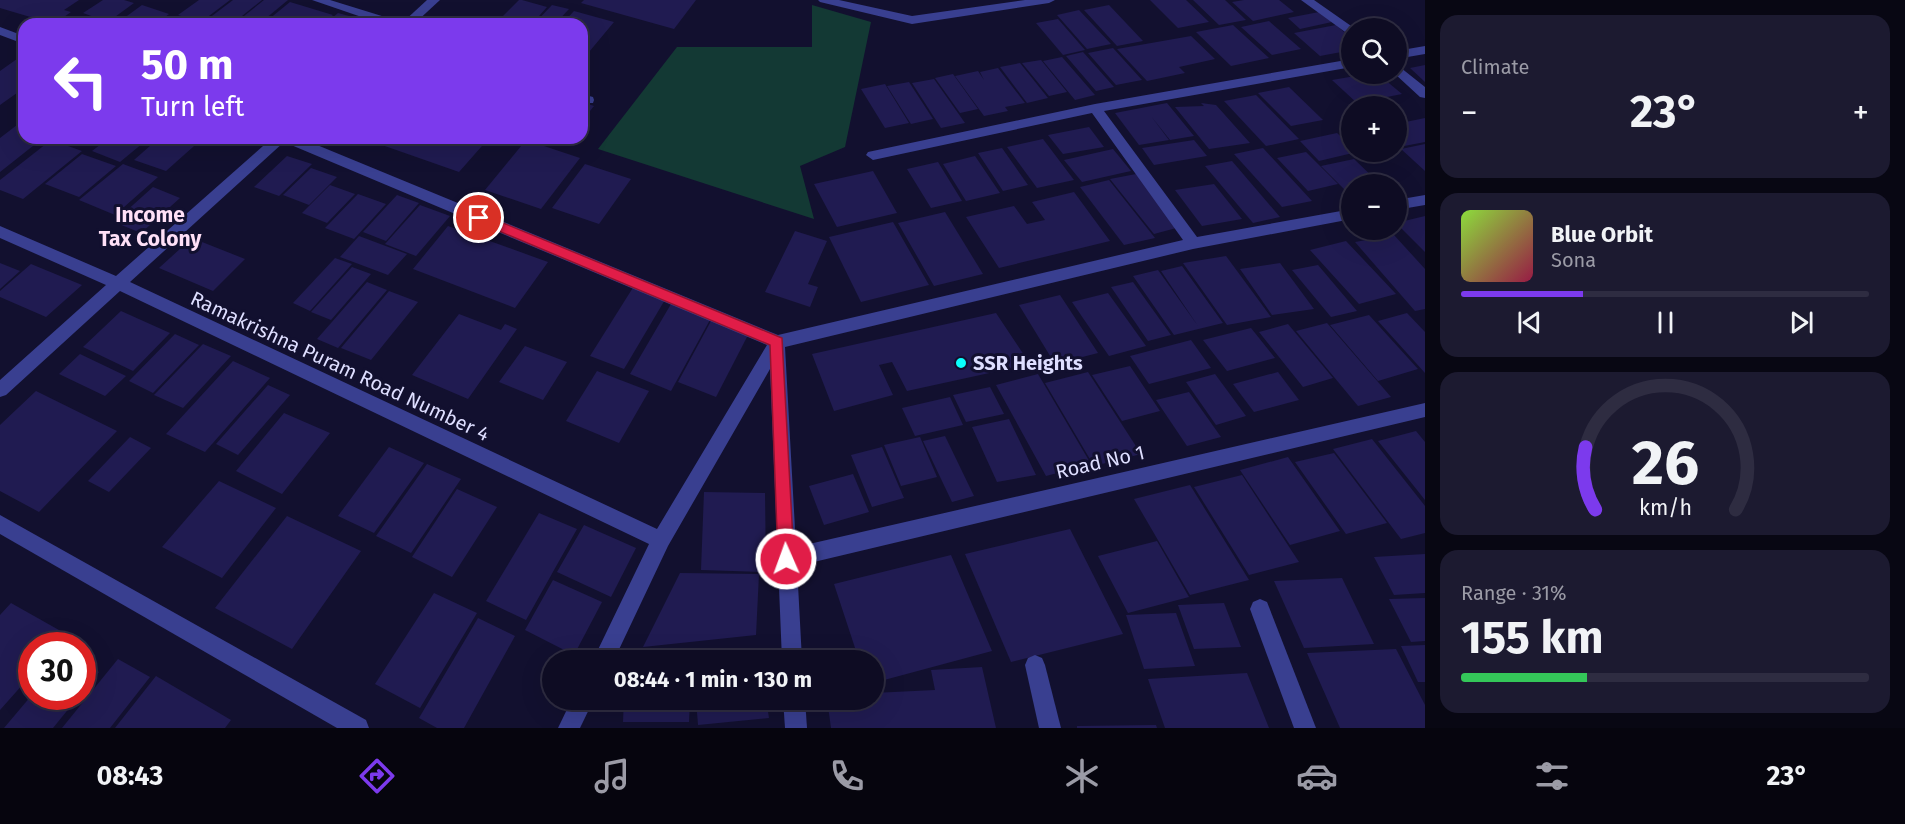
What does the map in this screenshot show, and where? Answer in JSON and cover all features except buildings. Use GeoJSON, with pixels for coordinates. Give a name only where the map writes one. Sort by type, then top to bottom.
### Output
{"type":"FeatureCollection","features":[{"type":"Feature","properties":{"kind":"street"},"geometry":{"type":"LineString","coordinates":[[318,0],[375,18]]}},
{"type":"Feature","properties":{"kind":"street"},"geometry":{"type":"LineString","coordinates":[[414,18],[434,0]]}},
{"type":"Feature","properties":{"kind":"street"},"geometry":{"type":"LineString","coordinates":[[824,0],[912,20],[1049,0]]}},
{"type":"Feature","properties":{"kind":"street"},"geometry":{"type":"LineString","coordinates":[[1307,0],[1341,25]]}},
{"type":"Feature","properties":{"kind":"street"},"geometry":{"type":"LineString","coordinates":[[0,31],[18,38]]}},
{"type":"Feature","properties":{"kind":"street"},"geometry":{"type":"LineString","coordinates":[[1407,53],[1425,50]]}},
{"type":"Feature","properties":{"kind":"street"},"geometry":{"type":"LineString","coordinates":[[873,155],[1095,108],[1341,65]]}},
{"type":"Feature","properties":{"kind":"street"},"geometry":{"type":"LineString","coordinates":[[1407,78],[1425,94]]}},
{"type":"Feature","properties":{"kind":"street"},"geometry":{"type":"LineString","coordinates":[[1095,108],[1193,243]]}},
{"type":"Feature","properties":{"kind":"street"},"geometry":{"type":"LineString","coordinates":[[0,390],[273,144]]}},
{"type":"Feature","properties":{"kind":"street"},"geometry":{"type":"LineString","coordinates":[[301,144],[777,342],[1193,243],[1341,216]]}},
{"type":"Feature","properties":{"kind":"street"},"geometry":{"type":"LineString","coordinates":[[1407,203],[1425,200]]}},
{"type":"Feature","properties":{"kind":"street","name":"Ramakrishna Puram Road Number 4"},"geometry":{"type":"LineString","coordinates":[[0,232],[119,284],[661,540]]}},
{"type":"Feature","properties":{"kind":"street"},"geometry":{"type":"LineString","coordinates":[[608,650],[661,540],[777,342]]}},
{"type":"Feature","properties":{"kind":"street"},"geometry":{"type":"LineString","coordinates":[[777,342],[791,650]]}},
{"type":"Feature","properties":{"kind":"street","name":"Road No 1"},"geometry":{"type":"LineString","coordinates":[[786,559],[1425,410]]}},
{"type":"Feature","properties":{"kind":"street"},"geometry":{"type":"LineString","coordinates":[[0,524],[357,728]]}},
{"type":"Feature","properties":{"kind":"street"},"geometry":{"type":"LineString","coordinates":[[1260,609],[1305,728]]}},
{"type":"Feature","properties":{"kind":"street"},"geometry":{"type":"LineString","coordinates":[[1035,665],[1050,728]]}},
{"type":"Feature","properties":{"kind":"street"},"geometry":{"type":"LineString","coordinates":[[569,728],[578,710]]}},
{"type":"Feature","properties":{"kind":"street"},"geometry":{"type":"LineString","coordinates":[[795,710],[796,728]]}},
{"type":"Feature","properties":{"kind":"green space"},"geometry":{"type":"Polygon","coordinates":[[[812,5],[871,22],[845,147],[800,166],[814,219],[598,149],[677,47],[812,47],[812,5]]]}},
{"type":"Feature","properties":{"kind":"place","name":"SSR Heights"},"geometry":{"type":"Point","coordinates":[961,363]}},
{"type":"Feature","properties":{"kind":"district","name":"Income Tax Colony"},"geometry":{"type":"Point","coordinates":[150,227]}},
{"type":"Feature","properties":{"kind":"route"},"geometry":{"type":"LineString","coordinates":[[479,218],[777,342],[786,559]]}}]}
